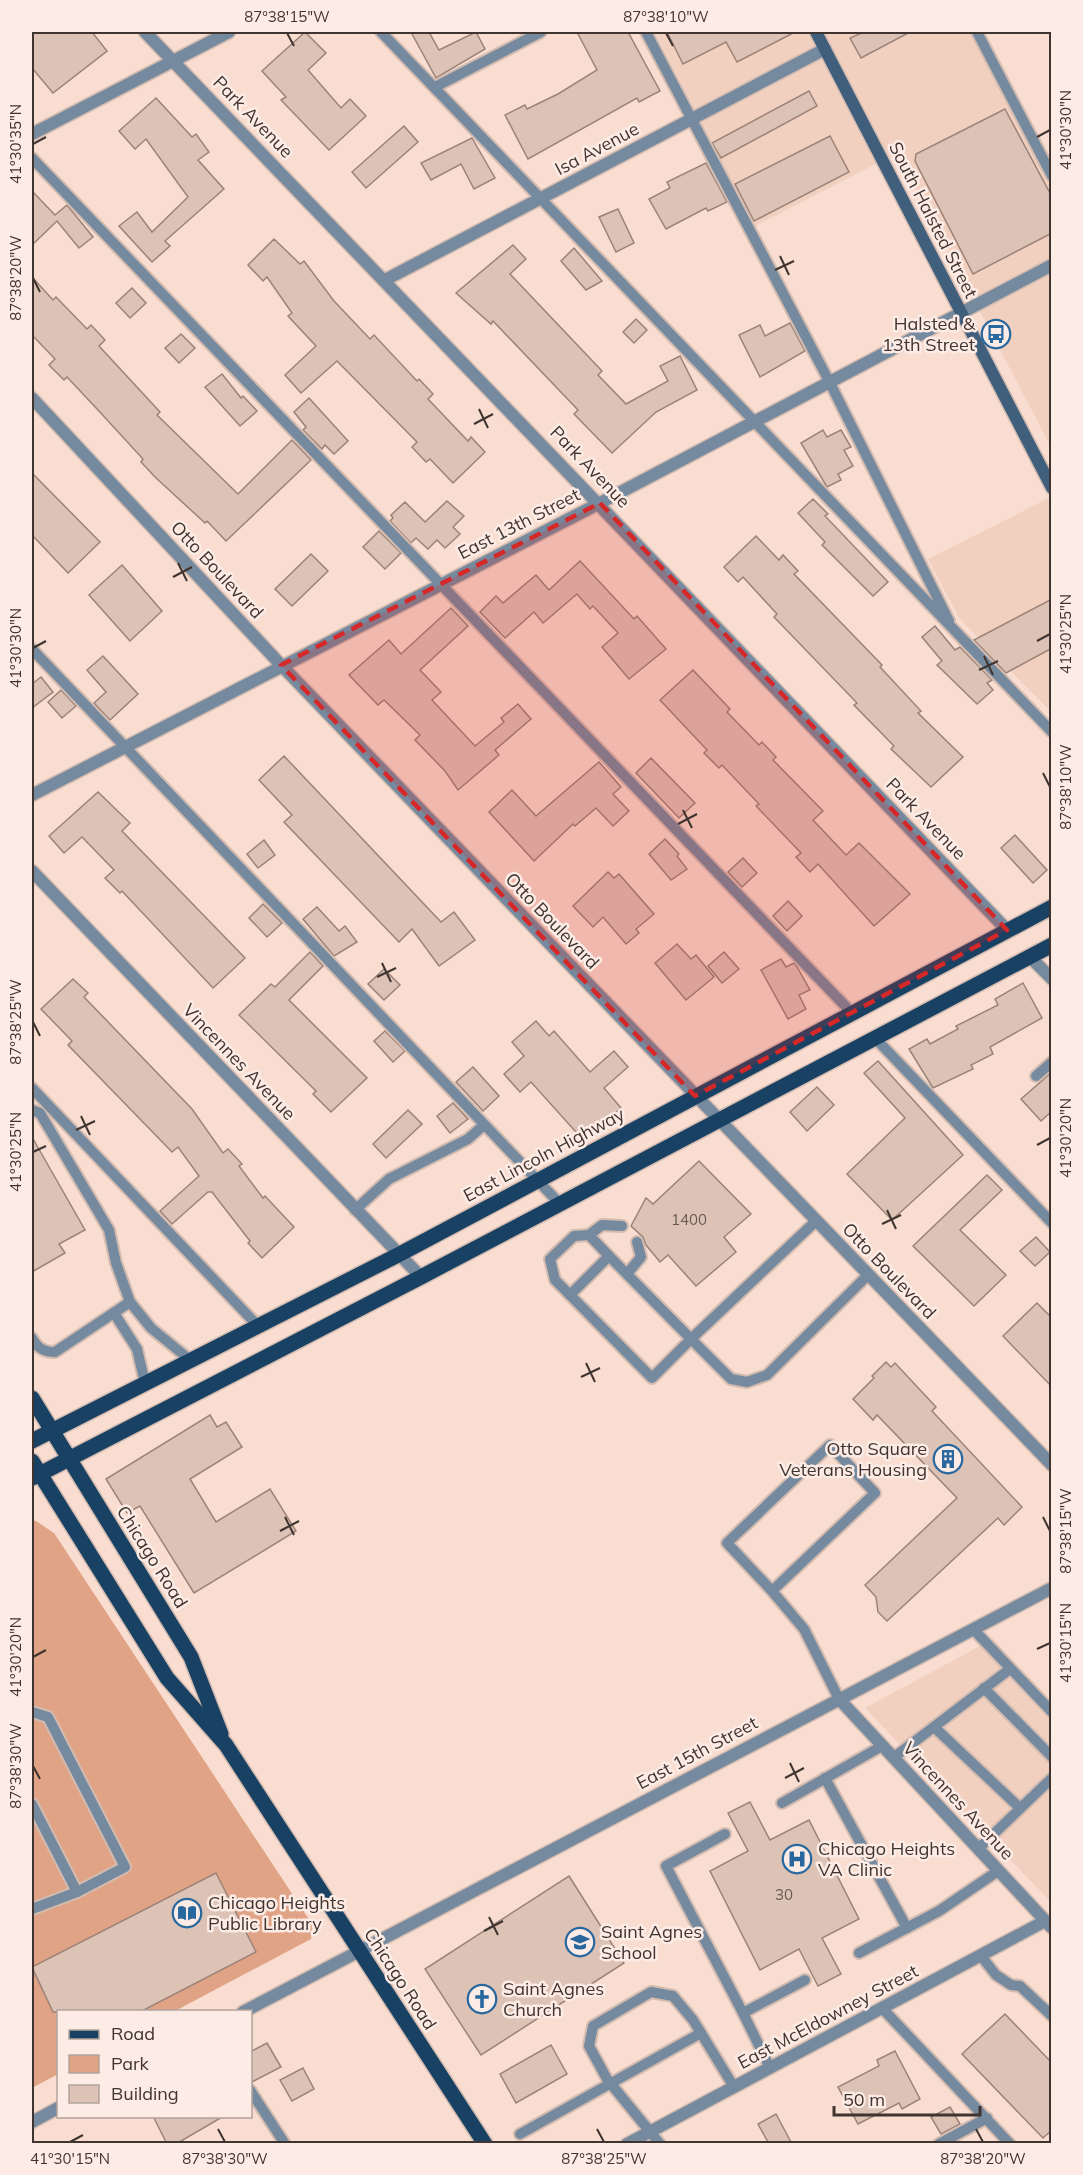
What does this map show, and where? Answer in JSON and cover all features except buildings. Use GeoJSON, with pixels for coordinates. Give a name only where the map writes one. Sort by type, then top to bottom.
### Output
{"type":"FeatureCollection","features":[{"type":"Feature","properties":{"kind":"main road","name":"East Lincoln Highway"},"geometry":{"type":"LineString","coordinates":[[32,1441],[398,1254],[1052,907]]}},
{"type":"Feature","properties":{"kind":"main road"},"geometry":{"type":"LineString","coordinates":[[34,1471],[69,1460],[1052,945]]}},
{"type":"Feature","properties":{"kind":"main road","name":"Chicago Road"},"geometry":{"type":"LineString","coordinates":[[32,1398],[191,1657],[226,1745]]}},
{"type":"Feature","properties":{"kind":"main road","name":"Chicago Road"},"geometry":{"type":"LineString","coordinates":[[34,1471],[167,1678],[226,1745],[485,2144]]}},
{"type":"Feature","properties":{"kind":"street","name":"Park Avenue"},"geometry":{"type":"LineString","coordinates":[[145,32],[600,503],[1007,930]]}},
{"type":"Feature","properties":{"kind":"street"},"geometry":{"type":"LineString","coordinates":[[32,134],[229,32]]}},
{"type":"Feature","properties":{"kind":"street","name":"South Halsted Street"},"geometry":{"type":"LineString","coordinates":[[816,32],[1052,488]]}},
{"type":"Feature","properties":{"kind":"street","name":"Isa Avenue"},"geometry":{"type":"LineString","coordinates":[[385,280],[825,49]]}},
{"type":"Feature","properties":{"kind":"street","name":"East 13th Street"},"geometry":{"type":"LineString","coordinates":[[32,795],[600,503],[1052,264]]}},
{"type":"Feature","properties":{"kind":"street","name":"Otto Boulevard"},"geometry":{"type":"LineString","coordinates":[[32,398],[281,665],[1052,1465]]}},
{"type":"Feature","properties":{"kind":"street","name":"Vincennes Avenue"},"geometry":{"type":"LineString","coordinates":[[32,871],[421,1277]]}},
{"type":"Feature","properties":{"kind":"street"},"geometry":{"type":"LineString","coordinates":[[1029,956],[1052,979]]}},
{"type":"Feature","properties":{"kind":"street","name":"East 15th Street"},"geometry":{"type":"LineString","coordinates":[[247,2010],[1052,1588]]}},
{"type":"Feature","properties":{"kind":"street","name":"Vincennes Avenue"},"geometry":{"type":"LineString","coordinates":[[839,1699],[1048,1925]]}},
{"type":"Feature","properties":{"kind":"street","name":"East McEldowney Street"},"geometry":{"type":"LineString","coordinates":[[627,2144],[981,1956],[1048,1925]]}},
{"type":"Feature","properties":{"kind":"street"},"geometry":{"type":"LineString","coordinates":[[32,2122],[57,2109]]}},
{"type":"Feature","properties":{"kind":"lane"},"geometry":{"type":"LineString","coordinates":[[381,32],[542,198],[954,633],[1052,732]]}},
{"type":"Feature","properties":{"kind":"lane"},"geometry":{"type":"LineString","coordinates":[[435,87],[541,32]]}},
{"type":"Feature","properties":{"kind":"lane"},"geometry":{"type":"LineString","coordinates":[[646,32],[829,381],[954,633]]}},
{"type":"Feature","properties":{"kind":"lane"},"geometry":{"type":"LineString","coordinates":[[977,32],[1052,176]]}},
{"type":"Feature","properties":{"kind":"lane"},"geometry":{"type":"LineString","coordinates":[[32,158],[852,1013]]}},
{"type":"Feature","properties":{"kind":"lane"},"geometry":{"type":"LineString","coordinates":[[32,649],[560,1204]]}},
{"type":"Feature","properties":{"kind":"lane"},"geometry":{"type":"LineString","coordinates":[[875,1038],[1052,1224]]}},
{"type":"Feature","properties":{"kind":"lane"},"geometry":{"type":"LineString","coordinates":[[1036,1076],[1052,1062]]}},
{"type":"Feature","properties":{"kind":"lane"},"geometry":{"type":"LineString","coordinates":[[32,1088],[258,1326]]}},
{"type":"Feature","properties":{"kind":"lane"},"geometry":{"type":"LineString","coordinates":[[32,1110],[40,1113],[109,1230],[116,1263],[130,1302],[151,1328],[190,1360]]}},
{"type":"Feature","properties":{"kind":"lane"},"geometry":{"type":"LineString","coordinates":[[355,1210],[389,1179],[468,1139],[484,1125]]}},
{"type":"Feature","properties":{"kind":"lane"},"geometry":{"type":"LineString","coordinates":[[622,1226],[602,1225],[589,1235],[574,1236],[550,1259],[555,1280],[652,1378],[816,1221]]}},
{"type":"Feature","properties":{"kind":"lane"},"geometry":{"type":"LineString","coordinates":[[589,1235],[731,1379],[747,1382],[767,1375],[868,1275]]}},
{"type":"Feature","properties":{"kind":"lane"},"geometry":{"type":"LineString","coordinates":[[627,1274],[641,1257],[637,1242]]}},
{"type":"Feature","properties":{"kind":"lane"},"geometry":{"type":"LineString","coordinates":[[570,1295],[609,1256]]}},
{"type":"Feature","properties":{"kind":"lane"},"geometry":{"type":"LineString","coordinates":[[32,1338],[35,1345],[46,1352],[55,1352],[130,1302]]}},
{"type":"Feature","properties":{"kind":"lane"},"geometry":{"type":"LineString","coordinates":[[114,1313],[137,1349],[146,1383]]}},
{"type":"Feature","properties":{"kind":"lane"},"geometry":{"type":"LineString","coordinates":[[772,1592],[875,1493],[830,1445],[727,1543],[804,1629],[839,1699]]}},
{"type":"Feature","properties":{"kind":"lane"},"geometry":{"type":"LineString","coordinates":[[973,1629],[1052,1712]]}},
{"type":"Feature","properties":{"kind":"lane"},"geometry":{"type":"LineString","coordinates":[[893,1758],[1010,1668]]}},
{"type":"Feature","properties":{"kind":"lane"},"geometry":{"type":"LineString","coordinates":[[984,1688],[1052,1757]]}},
{"type":"Feature","properties":{"kind":"lane"},"geometry":{"type":"LineString","coordinates":[[32,1712],[48,1717],[125,1867],[78,1892],[32,1909]]}},
{"type":"Feature","properties":{"kind":"lane"},"geometry":{"type":"LineString","coordinates":[[934,1727],[1020,1808]]}},
{"type":"Feature","properties":{"kind":"lane"},"geometry":{"type":"LineString","coordinates":[[782,1803],[882,1746]]}},
{"type":"Feature","properties":{"kind":"lane"},"geometry":{"type":"LineString","coordinates":[[825,1778],[907,1928]]}},
{"type":"Feature","properties":{"kind":"lane"},"geometry":{"type":"LineString","coordinates":[[978,1849],[1052,1778]]}},
{"type":"Feature","properties":{"kind":"lane"},"geometry":{"type":"LineString","coordinates":[[32,1804],[78,1892]]}},
{"type":"Feature","properties":{"kind":"lane"},"geometry":{"type":"LineString","coordinates":[[725,1834],[666,1866],[770,2068]]}},
{"type":"Feature","properties":{"kind":"lane"},"geometry":{"type":"LineString","coordinates":[[859,1953],[939,1911],[998,1870]]}},
{"type":"Feature","properties":{"kind":"lane"},"geometry":{"type":"LineString","coordinates":[[981,1956],[996,1976],[1011,1985],[1020,1986],[1052,2016]]}},
{"type":"Feature","properties":{"kind":"lane"},"geometry":{"type":"LineString","coordinates":[[743,2013],[805,1980]]}},
{"type":"Feature","properties":{"kind":"lane"},"geometry":{"type":"LineString","coordinates":[[660,2144],[652,2130],[609,2081],[589,2046],[593,2026],[651,1992],[673,1996],[700,2032],[734,2087]]}},
{"type":"Feature","properties":{"kind":"lane"},"geometry":{"type":"LineString","coordinates":[[882,2008],[1010,2144]]}},
{"type":"Feature","properties":{"kind":"lane"},"geometry":{"type":"LineString","coordinates":[[520,2134],[609,2081],[700,2032]]}},
{"type":"Feature","properties":{"kind":"lane"},"geometry":{"type":"LineString","coordinates":[[252,2093],[285,2144]]}},
{"type":"Feature","properties":{"kind":"lane"},"geometry":{"type":"LineString","coordinates":[[939,2144],[987,2118]]}},
{"type":"Feature","properties":{"kind":"highlighted area"},"geometry":{"type":"Polygon","coordinates":[[[600,503],[1007,930],[695,1096],[281,665],[600,503]]]}},
{"type":"Feature","properties":{"kind":"shaded area"},"geometry":{"type":"Polygon","coordinates":[[[655,32],[974,32],[1051,179],[1051,447],[897,153],[755,226],[655,32]]]}},
{"type":"Feature","properties":{"kind":"shaded area"},"geometry":{"type":"Polygon","coordinates":[[[1051,497],[1051,712],[959,618],[928,559],[1051,497]]]}},
{"type":"Feature","properties":{"kind":"shaded area"},"geometry":{"type":"Polygon","coordinates":[[[993,1639],[1051,1702],[1051,1902],[865,1708],[993,1639]]]}},
{"type":"Feature","properties":{"kind":"green space"},"geometry":{"type":"Polygon","coordinates":[[[32,1520],[54,1533],[312,1924],[311,1939],[177,2010],[57,2010],[57,2075],[32,2088],[32,1520]]]}},
{"type":"Feature","properties":{"kind":"place","name":"Halsted & 13th Street"},"geometry":{"type":"Point","coordinates":[996,334]}},
{"type":"Feature","properties":{"kind":"place","name":"Otto Square Veterans Housing"},"geometry":{"type":"Point","coordinates":[948,1459]}},
{"type":"Feature","properties":{"kind":"place","name":"Chicago Heights VA Clinic"},"geometry":{"type":"Point","coordinates":[797,1859]}},
{"type":"Feature","properties":{"kind":"place","name":"Chicago Heights Public Library"},"geometry":{"type":"Point","coordinates":[187,1913]}},
{"type":"Feature","properties":{"kind":"place","name":"Saint Agnes School"},"geometry":{"type":"Point","coordinates":[580,1942]}},
{"type":"Feature","properties":{"kind":"place","name":"Saint Agnes Church"},"geometry":{"type":"Point","coordinates":[482,1999]}}]}
